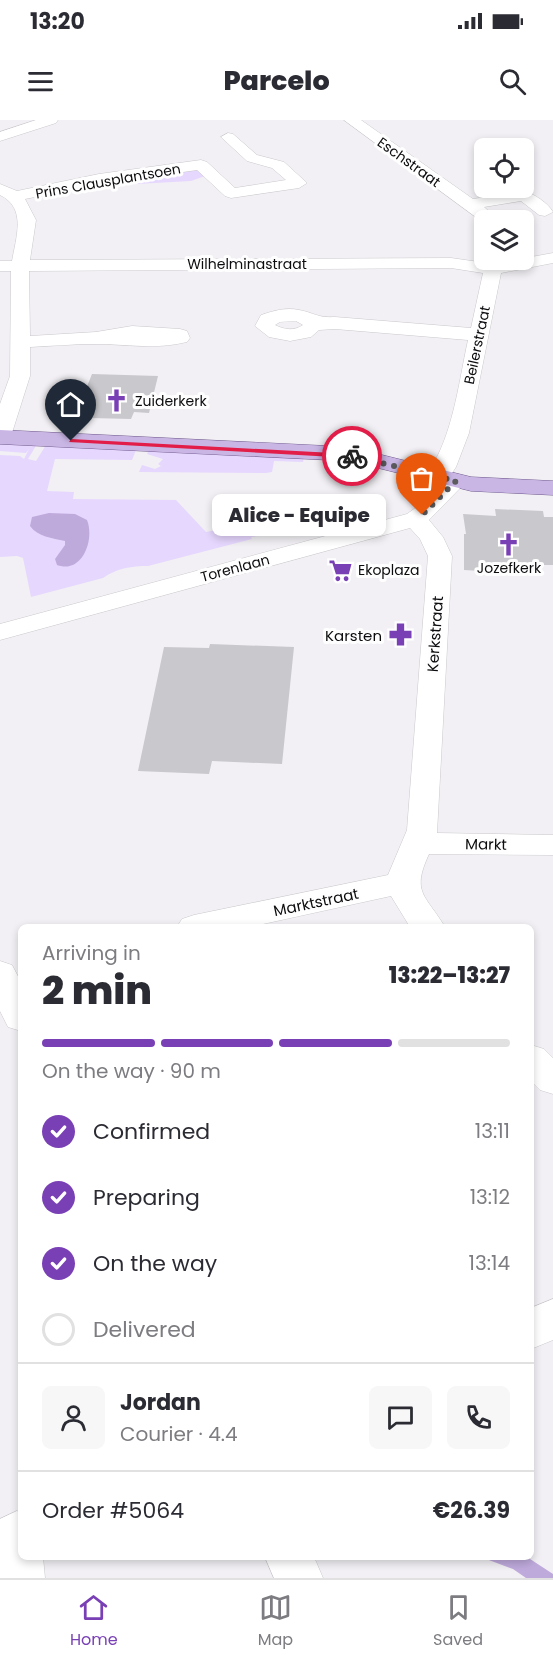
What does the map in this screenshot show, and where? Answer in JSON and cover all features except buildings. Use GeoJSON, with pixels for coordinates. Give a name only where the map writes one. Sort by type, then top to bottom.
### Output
{"type":"FeatureCollection","features":[{"type":"Feature","properties":{"kind":"main road"},"geometry":{"type":"LineString","coordinates":[[0,437],[329,453],[374,460],[486,485],[553,488]]}},
{"type":"Feature","properties":{"kind":"street"},"geometry":{"type":"LineString","coordinates":[[0,137],[51,120]]}},
{"type":"Feature","properties":{"kind":"street","name":"Eschstraat"},"geometry":{"type":"LineString","coordinates":[[351,120],[476,210]]}},
{"type":"Feature","properties":{"kind":"street","name":"Prins Clausplantsoen"},"geometry":{"type":"LineString","coordinates":[[14,193],[217,181],[231,193],[299,183],[278,165],[252,158],[228,137]]}},
{"type":"Feature","properties":{"kind":"street"},"geometry":{"type":"LineString","coordinates":[[0,437],[20,376],[20,342],[10,266],[28,220],[14,193]]}},
{"type":"Feature","properties":{"kind":"street"},"geometry":{"type":"LineString","coordinates":[[468,205],[524,196],[545,211]]}},
{"type":"Feature","properties":{"kind":"street","name":"Wilhelminastraat"},"geometry":{"type":"LineString","coordinates":[[10,266],[451,263],[474,266]]}},
{"type":"Feature","properties":{"kind":"street","name":"Beilerstraat"},"geometry":{"type":"LineString","coordinates":[[447,478],[445,467],[453,447],[493,270]]}},
{"type":"Feature","properties":{"kind":"street"},"geometry":{"type":"LineString","coordinates":[[313,324],[335,323],[479,335]]}},
{"type":"Feature","properties":{"kind":"street"},"geometry":{"type":"LineString","coordinates":[[20,342],[96,338]]}},
{"type":"Feature","properties":{"kind":"street","name":"Torenlaan"},"geometry":{"type":"LineString","coordinates":[[0,632],[415,519],[429,509],[447,478]]}},
{"type":"Feature","properties":{"kind":"street","name":"Kerkstraat"},"geometry":{"type":"LineString","coordinates":[[415,519],[431,537],[440,556],[423,830],[418,843]]}},
{"type":"Feature","properties":{"kind":"street"},"geometry":{"type":"LineString","coordinates":[[418,843],[405,868],[402,883],[407,899],[426,924]]}},
{"type":"Feature","properties":{"kind":"street","name":"Markt"},"geometry":{"type":"LineString","coordinates":[[418,843],[553,845]]}},
{"type":"Feature","properties":{"kind":"street","name":"Marktstraat"},"geometry":{"type":"LineString","coordinates":[[208,924],[402,883]]}},
{"type":"Feature","properties":{"kind":"street"},"geometry":{"type":"LineString","coordinates":[[0,968],[18,964]]}},
{"type":"Feature","properties":{"kind":"street"},"geometry":{"type":"LineString","coordinates":[[0,974],[18,1012]]}},
{"type":"Feature","properties":{"kind":"street"},"geometry":{"type":"LineString","coordinates":[[534,1062],[553,1080]]}},
{"type":"Feature","properties":{"kind":"street"},"geometry":{"type":"LineString","coordinates":[[290,1560],[299,1578]]}},
{"type":"Feature","properties":{"kind":"shaded area"},"geometry":{"type":"Polygon","coordinates":[[[192,169],[200,170],[205,176],[191,181],[81,187],[192,169]]]}},
{"type":"Feature","properties":{"kind":"shaded area"},"geometry":{"type":"Polygon","coordinates":[[[0,442],[37,444],[28,459],[36,461],[46,445],[136,450],[132,460],[55,459],[47,491],[74,492],[73,499],[176,500],[206,532],[216,530],[271,534],[251,537],[252,539],[148,566],[125,568],[103,578],[31,597],[23,558],[0,557],[0,455],[20,456],[24,459],[29,449],[26,453],[0,451],[0,442]]]}},
{"type":"Feature","properties":{"kind":"shaded area"},"geometry":{"type":"Polygon","coordinates":[[[149,450],[304,457],[303,462],[274,461],[272,472],[266,473],[139,472],[142,465],[155,469],[161,466],[158,464],[163,459],[147,454],[149,450]]]}},
{"type":"Feature","properties":{"kind":"shaded area"},"geometry":{"type":"Polygon","coordinates":[[[49,513],[75,514],[87,520],[88,545],[80,560],[73,565],[57,565],[55,559],[65,545],[65,541],[41,535],[30,526],[32,517],[49,513]]]}},
{"type":"Feature","properties":{"kind":"shaded area"},"geometry":{"type":"Polygon","coordinates":[[[489,1560],[532,1560],[553,1574],[553,1578],[526,1578],[513,1569],[489,1560]]]}},
{"type":"Feature","properties":{"kind":"way so far"},"geometry":{"type":"LineString","coordinates":[[352,456],[456,481],[422,515]]}},
{"type":"Feature","properties":{"kind":"place","name":"Zuiderkerk"},"geometry":{"type":"Point","coordinates":[117,401]}},
{"type":"Feature","properties":{"kind":"place","name":"Alice - Equipe"},"geometry":{"type":"Point","coordinates":[422,515]}},
{"type":"Feature","properties":{"kind":"place","name":"Jozefkerk"},"geometry":{"type":"Point","coordinates":[509,544]}},
{"type":"Feature","properties":{"kind":"place","name":"Ekoplaza"},"geometry":{"type":"Point","coordinates":[340,570]}},
{"type":"Feature","properties":{"kind":"place","name":"Karsten"},"geometry":{"type":"Point","coordinates":[400,635]}},
{"type":"Feature","properties":{"kind":"route"},"geometry":{"type":"LineString","coordinates":[[71,441],[352,456]]}}]}
